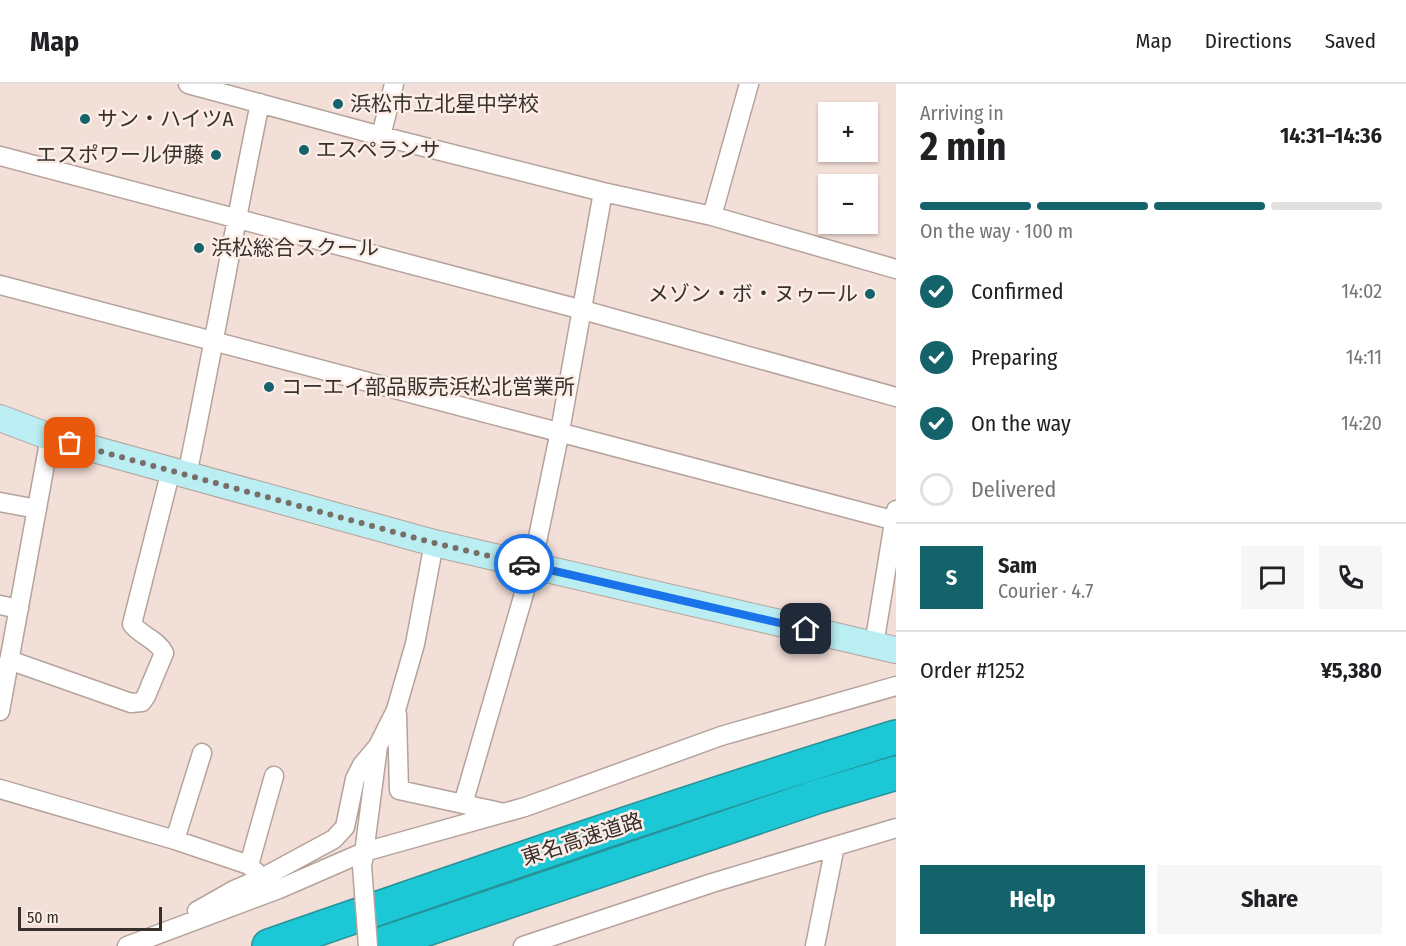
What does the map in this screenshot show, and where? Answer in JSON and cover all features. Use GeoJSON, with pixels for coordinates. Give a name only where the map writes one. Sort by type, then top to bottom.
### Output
{"type":"FeatureCollection","features":[{"type":"Feature","properties":{"kind":"highway","name":"東名高速道路"},"geometry":{"type":"LineString","coordinates":[[269,946],[810,763],[896,737]]}},
{"type":"Feature","properties":{"kind":"highway","name":"東名高速道路"},"geometry":{"type":"LineString","coordinates":[[376,946],[819,796],[896,773]]}},
{"type":"Feature","properties":{"kind":"main road"},"geometry":{"type":"LineString","coordinates":[[0,418],[50,437],[434,543],[885,647]]}},
{"type":"Feature","properties":{"kind":"street"},"geometry":{"type":"LineString","coordinates":[[188,84],[603,192],[712,216],[896,269]]}},
{"type":"Feature","properties":{"kind":"street"},"geometry":{"type":"LineString","coordinates":[[381,136],[394,84]]}},
{"type":"Feature","properties":{"kind":"street"},"geometry":{"type":"LineString","coordinates":[[712,216],[749,84]]}},
{"type":"Feature","properties":{"kind":"street"},"geometry":{"type":"LineString","coordinates":[[9,660],[131,703],[142,702],[146,696],[164,653],[160,646],[132,624],[179,472],[215,341],[235,220],[260,103]]}},
{"type":"Feature","properties":{"kind":"street"},"geometry":{"type":"LineString","coordinates":[[0,156],[235,220],[583,310],[896,397]]}},
{"type":"Feature","properties":{"kind":"street"},"geometry":{"type":"LineString","coordinates":[[463,804],[532,566],[583,310],[603,192]]}},
{"type":"Feature","properties":{"kind":"street"},"geometry":{"type":"LineString","coordinates":[[0,285],[895,517],[885,647]]}},
{"type":"Feature","properties":{"kind":"street"},"geometry":{"type":"LineString","coordinates":[[0,711],[50,437]]}},
{"type":"Feature","properties":{"kind":"street"},"geometry":{"type":"LineString","coordinates":[[0,502],[37,509]]}},
{"type":"Feature","properties":{"kind":"street"},"geometry":{"type":"LineString","coordinates":[[172,929],[179,922],[221,897],[262,878],[334,839],[345,827],[355,779],[362,765],[378,746],[396,710],[415,644],[434,543]]}},
{"type":"Feature","properties":{"kind":"street"},"geometry":{"type":"LineString","coordinates":[[0,605],[19,609]]}},
{"type":"Feature","properties":{"kind":"street"},"geometry":{"type":"LineString","coordinates":[[127,946],[363,859],[525,807],[721,736],[896,686]]}},
{"type":"Feature","properties":{"kind":"street"},"geometry":{"type":"LineString","coordinates":[[396,710],[399,790],[502,813]]}},
{"type":"Feature","properties":{"kind":"street"},"geometry":{"type":"LineString","coordinates":[[368,946],[363,859],[378,746]]}},
{"type":"Feature","properties":{"kind":"street"},"geometry":{"type":"LineString","coordinates":[[175,840],[202,753]]}},
{"type":"Feature","properties":{"kind":"street"},"geometry":{"type":"LineString","coordinates":[[249,866],[273,776]]}},
{"type":"Feature","properties":{"kind":"street"},"geometry":{"type":"LineString","coordinates":[[0,789],[175,840],[249,866],[262,878]]}},
{"type":"Feature","properties":{"kind":"street"},"geometry":{"type":"LineString","coordinates":[[523,946],[712,883],[896,828]]}},
{"type":"Feature","properties":{"kind":"street"},"geometry":{"type":"LineString","coordinates":[[815,946],[835,846]]}},
{"type":"Feature","properties":{"kind":"way so far"},"geometry":{"type":"LineString","coordinates":[[70,443],[434,543],[524,564]]}},
{"type":"Feature","properties":{"kind":"place","name":"浜松市立北星中学校"},"geometry":{"type":"Point","coordinates":[338,104]}},
{"type":"Feature","properties":{"kind":"place","name":"サン・ハイツA"},"geometry":{"type":"Point","coordinates":[85,119]}},
{"type":"Feature","properties":{"kind":"place","name":"エスペランサ"},"geometry":{"type":"Point","coordinates":[304,150]}},
{"type":"Feature","properties":{"kind":"place","name":"エスポワール伊藤"},"geometry":{"type":"Point","coordinates":[216,155]}},
{"type":"Feature","properties":{"kind":"place","name":"浜松総合スクール"},"geometry":{"type":"Point","coordinates":[199,248]}},
{"type":"Feature","properties":{"kind":"place","name":"メゾン・ボ・ヌゥール"},"geometry":{"type":"Point","coordinates":[870,294]}},
{"type":"Feature","properties":{"kind":"place","name":"コーエイ部品販売浜松北営業所"},"geometry":{"type":"Point","coordinates":[269,387]}},
{"type":"Feature","properties":{"kind":"route"},"geometry":{"type":"LineString","coordinates":[[524,564],[806,629]]}}]}
